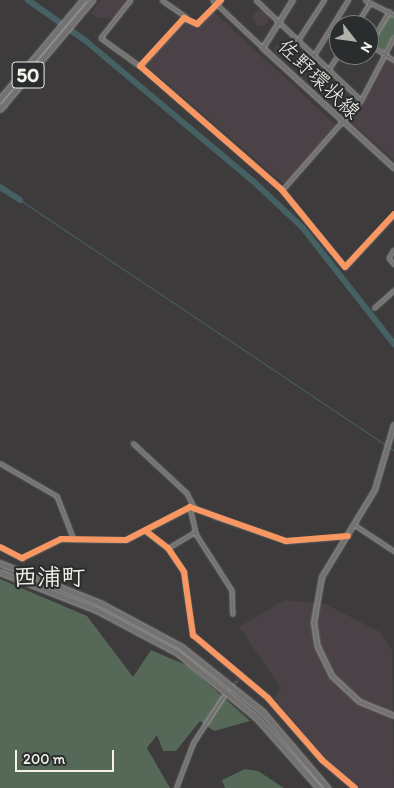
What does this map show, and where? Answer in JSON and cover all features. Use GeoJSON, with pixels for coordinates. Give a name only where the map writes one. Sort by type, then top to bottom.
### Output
{"type":"FeatureCollection","features":[{"type":"Feature","properties":{"kind":"highway","name":"50"},"geometry":{"type":"LineString","coordinates":[[0,99],[83,0]]}},
{"type":"Feature","properties":{"kind":"highway","name":"50"},"geometry":{"type":"LineString","coordinates":[[0,109],[92,0]]}},
{"type":"Feature","properties":{"kind":"highway"},"geometry":{"type":"LineString","coordinates":[[0,563],[122,614],[193,654],[263,712],[328,788]]}},
{"type":"Feature","properties":{"kind":"highway"},"geometry":{"type":"LineString","coordinates":[[0,572],[112,617],[186,659],[257,718],[319,788]]}},
{"type":"Feature","properties":{"kind":"main road","name":"佐野環状線"},"geometry":{"type":"LineString","coordinates":[[293,0],[263,48],[344,125],[394,168]]}},
{"type":"Feature","properties":{"kind":"main road"},"geometry":{"type":"LineString","coordinates":[[394,425],[374,490],[317,593],[314,623],[318,647],[332,676],[348,693],[394,716]]}},
{"type":"Feature","properties":{"kind":"street"},"geometry":{"type":"LineString","coordinates":[[131,0],[101,38],[140,66],[282,190],[345,267],[394,214]]}},
{"type":"Feature","properties":{"kind":"street"},"geometry":{"type":"LineString","coordinates":[[212,0],[216,5]]}},
{"type":"Feature","properties":{"kind":"street"},"geometry":{"type":"LineString","coordinates":[[212,0],[263,48]]}},
{"type":"Feature","properties":{"kind":"street"},"geometry":{"type":"LineString","coordinates":[[165,1],[197,24],[221,0]]}},
{"type":"Feature","properties":{"kind":"street"},"geometry":{"type":"LineString","coordinates":[[256,0],[361,100]]}},
{"type":"Feature","properties":{"kind":"street"},"geometry":{"type":"LineString","coordinates":[[261,4],[264,0]]}},
{"type":"Feature","properties":{"kind":"street"},"geometry":{"type":"LineString","coordinates":[[298,40],[324,0]]}},
{"type":"Feature","properties":{"kind":"street"},"geometry":{"type":"LineString","coordinates":[[314,55],[348,0]]}},
{"type":"Feature","properties":{"kind":"street"},"geometry":{"type":"LineString","coordinates":[[365,0],[394,15]]}},
{"type":"Feature","properties":{"kind":"street"},"geometry":{"type":"LineString","coordinates":[[362,15],[370,3]]}},
{"type":"Feature","properties":{"kind":"street"},"geometry":{"type":"LineString","coordinates":[[379,28],[389,12]]}},
{"type":"Feature","properties":{"kind":"street"},"geometry":{"type":"LineString","coordinates":[[140,66],[186,17]]}},
{"type":"Feature","properties":{"kind":"street"},"geometry":{"type":"LineString","coordinates":[[282,190],[344,125],[361,100],[394,37]]}},
{"type":"Feature","properties":{"kind":"street"},"geometry":{"type":"LineString","coordinates":[[379,52],[394,60]]}},
{"type":"Feature","properties":{"kind":"street"},"geometry":{"type":"LineString","coordinates":[[329,69],[332,65]]}},
{"type":"Feature","properties":{"kind":"street"},"geometry":{"type":"LineString","coordinates":[[394,250],[389,258],[394,264]]}},
{"type":"Feature","properties":{"kind":"street"},"geometry":{"type":"LineString","coordinates":[[374,308],[394,290]]}},
{"type":"Feature","properties":{"kind":"street"},"geometry":{"type":"LineString","coordinates":[[133,443],[186,493],[192,507],[195,532],[232,590],[233,614]]}},
{"type":"Feature","properties":{"kind":"street"},"geometry":{"type":"LineString","coordinates":[[0,463],[57,496],[73,537]]}},
{"type":"Feature","properties":{"kind":"street"},"geometry":{"type":"LineString","coordinates":[[0,547],[25,558],[73,537],[117,541],[146,531],[192,507],[286,541],[348,536]]}},
{"type":"Feature","properties":{"kind":"street"},"geometry":{"type":"LineString","coordinates":[[355,525],[394,551]]}},
{"type":"Feature","properties":{"kind":"street"},"geometry":{"type":"LineString","coordinates":[[146,531],[168,548],[184,572],[193,636],[242,676],[355,788]]}},
{"type":"Feature","properties":{"kind":"street"},"geometry":{"type":"LineString","coordinates":[[168,548],[195,532]]}},
{"type":"Feature","properties":{"kind":"street"},"geometry":{"type":"LineString","coordinates":[[238,679],[242,676]]}},
{"type":"Feature","properties":{"kind":"street"},"geometry":{"type":"LineString","coordinates":[[176,788],[180,770],[223,697]]}},
{"type":"Feature","properties":{"kind":"shaded area"},"geometry":{"type":"Polygon","coordinates":[[[100,0],[129,0],[115,18],[97,18],[91,13],[100,0]]]}},
{"type":"Feature","properties":{"kind":"shaded area"},"geometry":{"type":"Polygon","coordinates":[[[258,10],[264,10],[269,15],[267,24],[258,26],[253,21],[253,15],[258,10]]]}},
{"type":"Feature","properties":{"kind":"shaded area"},"geometry":{"type":"Polygon","coordinates":[[[213,11],[337,126],[285,185],[146,65],[184,21],[197,28],[213,11]]]}},
{"type":"Feature","properties":{"kind":"shaded area"},"geometry":{"type":"Polygon","coordinates":[[[279,43],[285,43],[289,50],[285,57],[279,57],[275,53],[275,47],[279,43]]]}},
{"type":"Feature","properties":{"kind":"shaded area"},"geometry":{"type":"Polygon","coordinates":[[[385,59],[394,63],[394,160],[351,122],[385,59]]]}},
{"type":"Feature","properties":{"kind":"shaded area"},"geometry":{"type":"Polygon","coordinates":[[[284,600],[325,604],[380,632],[392,649],[394,788],[357,788],[325,759],[274,698],[281,688],[239,627],[284,600]]]}},
{"type":"Feature","properties":{"kind":"green space"},"geometry":{"type":"Polygon","coordinates":[[[389,15],[394,18],[394,34],[384,51],[379,47],[379,31],[389,15]]]}},
{"type":"Feature","properties":{"kind":"green space"},"geometry":{"type":"Polygon","coordinates":[[[0,579],[87,616],[133,677],[151,650],[188,666],[250,721],[214,731],[200,721],[176,751],[163,751],[157,735],[147,748],[170,788],[0,788],[0,579]]]}},
{"type":"Feature","properties":{"kind":"green space"},"geometry":{"type":"Polygon","coordinates":[[[245,769],[258,771],[284,788],[225,788],[222,780],[245,769]]]}},
{"type":"Feature","properties":{"kind":"waterway"},"geometry":{"type":"LineString","coordinates":[[28,0],[86,41],[253,181],[302,227],[394,344]]}},
{"type":"Feature","properties":{"kind":"waterway"},"geometry":{"type":"LineString","coordinates":[[0,187],[20,200]]}},
{"type":"Feature","properties":{"kind":"waterway"},"geometry":{"type":"LineString","coordinates":[[20,200],[394,450]]}},
{"type":"Feature","properties":{"kind":"tunnel"},"geometry":{"type":"LineString","coordinates":[[0,102],[8,108]]}},
{"type":"Feature","properties":{"kind":"tunnel"},"geometry":{"type":"LineString","coordinates":[[226,693],[238,679]]}},
{"type":"Feature","properties":{"kind":"cycle path"},"geometry":{"type":"LineString","coordinates":[[221,0],[197,24],[184,18],[140,66],[282,190],[345,267],[394,214]]}},
{"type":"Feature","properties":{"kind":"cycle path"},"geometry":{"type":"LineString","coordinates":[[0,547],[22,558],[61,539],[126,540],[190,507],[286,541],[348,536]]}},
{"type":"Feature","properties":{"kind":"cycle path"},"geometry":{"type":"LineString","coordinates":[[146,531],[168,548],[184,572],[193,635],[268,698],[322,760],[355,788]]}},
{"type":"Feature","properties":{"kind":"district","name":"西浦町"},"geometry":{"type":"Point","coordinates":[49,577]}}]}
